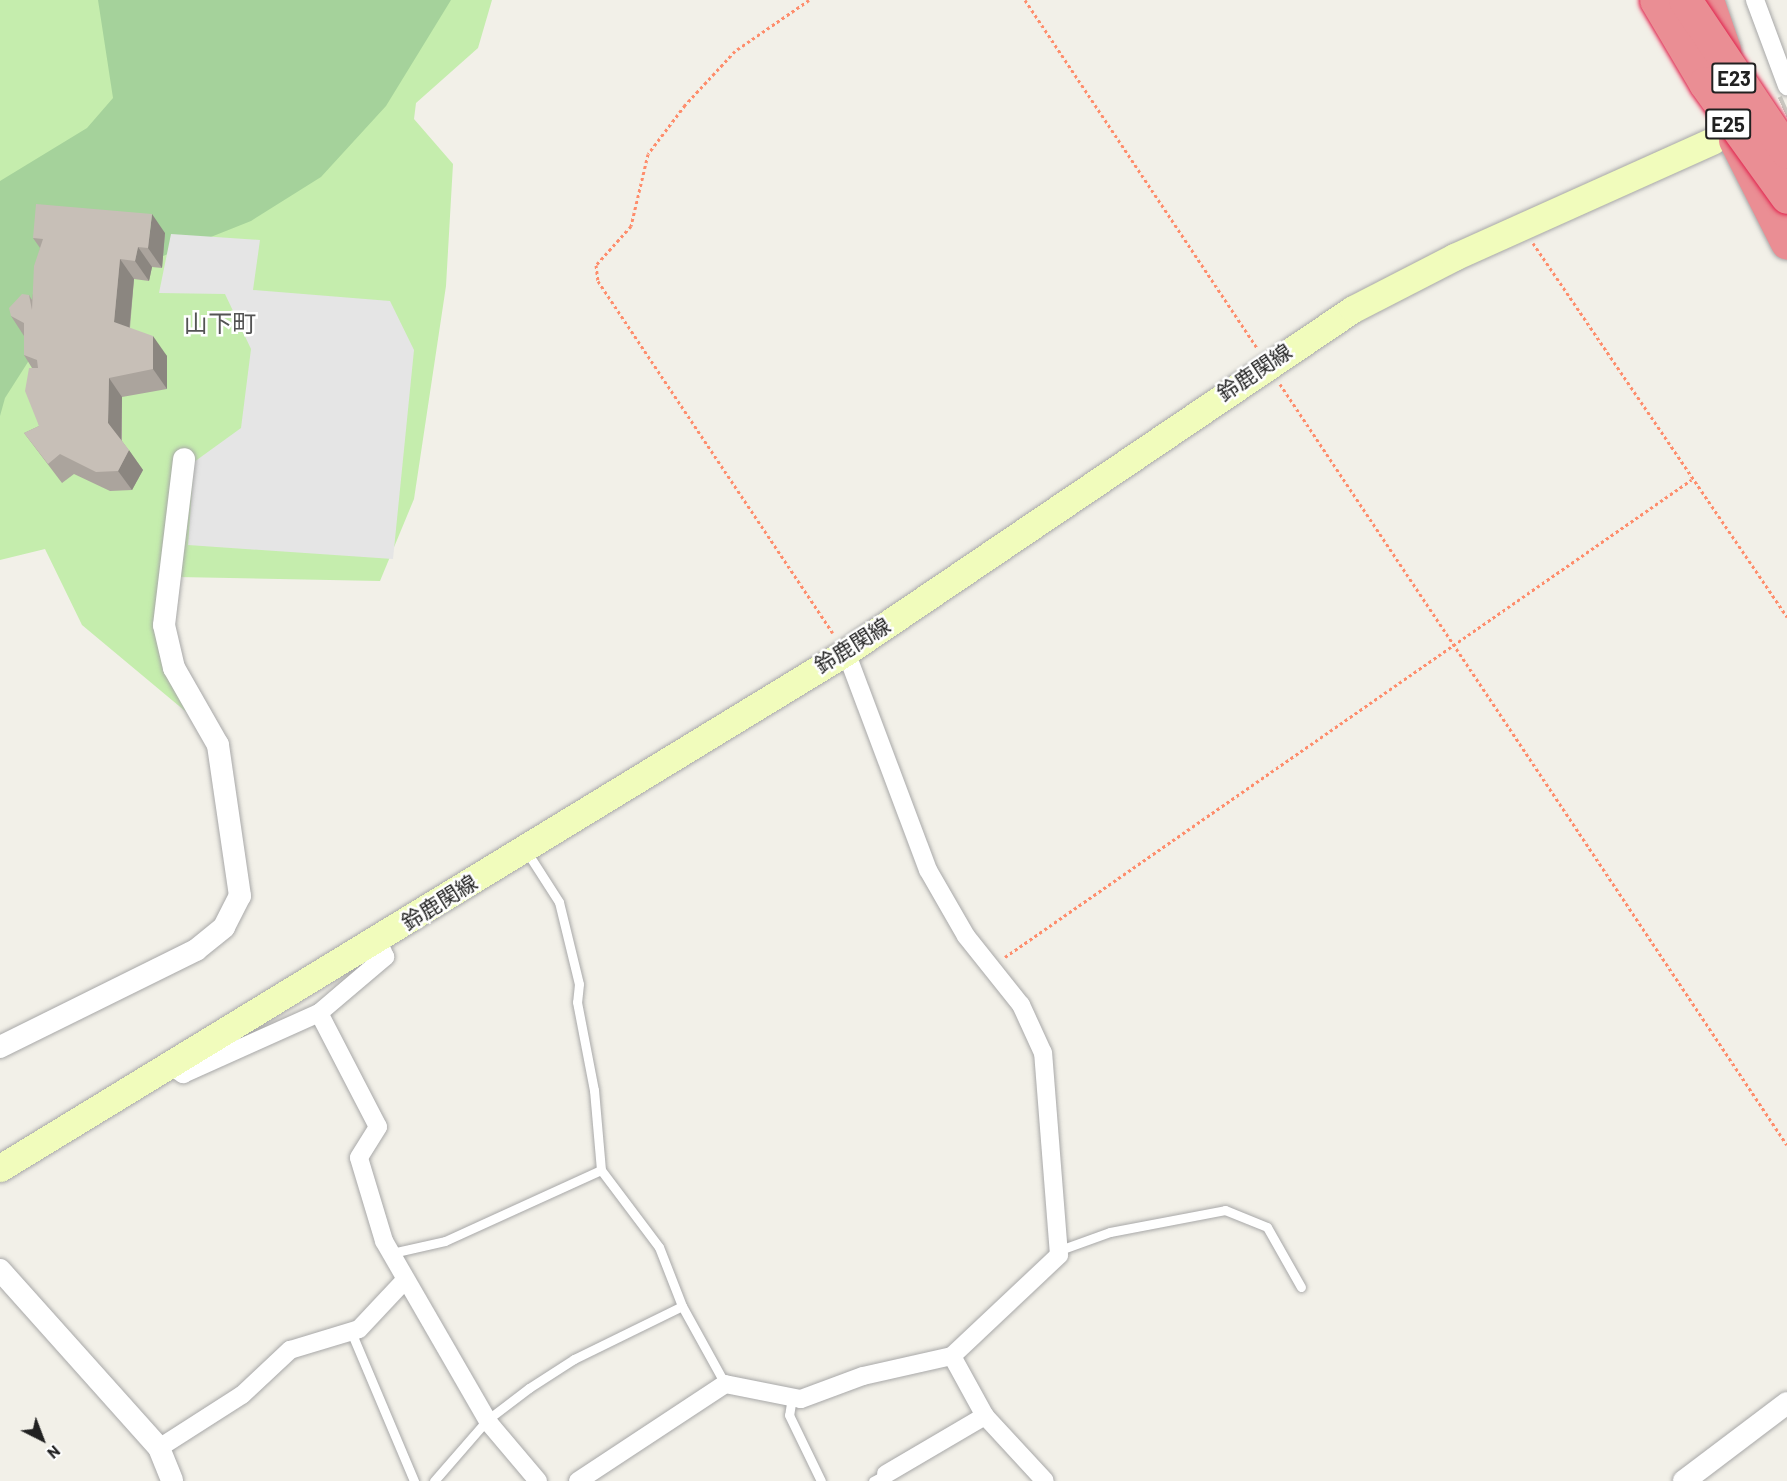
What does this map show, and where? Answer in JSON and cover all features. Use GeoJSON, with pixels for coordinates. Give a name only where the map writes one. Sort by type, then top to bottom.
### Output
{"type":"FeatureCollection","features":[{"type":"Feature","properties":{"kind":"highway","name":"E23"},"geometry":{"type":"LineString","coordinates":[[1656,0],[1705,83],[1787,196]]}},
{"type":"Feature","properties":{"kind":"highway","name":"E25"},"geometry":{"type":"LineString","coordinates":[[1680,0],[1728,124],[1787,243]]}},
{"type":"Feature","properties":{"kind":"highway","name":"E23"},"geometry":{"type":"LineString","coordinates":[[1685,0],[1787,152]]}},
{"type":"Feature","properties":{"kind":"highway","name":"E25"},"geometry":{"type":"LineString","coordinates":[[1707,0],[1787,190]]}},
{"type":"Feature","properties":{"kind":"main road","name":"鈴鹿関線"},"geometry":{"type":"LineString","coordinates":[[1,1165],[378,940],[846,652],[1266,363],[1353,309],[1522,226],[1712,141]]}},
{"type":"Feature","properties":{"kind":"street"},"geometry":{"type":"LineString","coordinates":[[1755,0],[1787,86]]}},
{"type":"Feature","properties":{"kind":"street"},"geometry":{"type":"LineString","coordinates":[[0,1047],[196,950],[224,927],[240,896],[218,745],[174,668],[164,625],[184,459]]}},
{"type":"Feature","properties":{"kind":"street"},"geometry":{"type":"LineString","coordinates":[[578,1481],[725,1384],[792,1397],[952,1356],[1033,1284],[1060,1250],[1047,1068],[1031,1021],[993,965],[966,936],[928,870],[846,652]]}},
{"type":"Feature","properties":{"kind":"street"},"geometry":{"type":"LineString","coordinates":[[169,1065],[183,1074],[238,1054],[319,1013],[385,957],[378,940]]}},
{"type":"Feature","properties":{"kind":"street"},"geometry":{"type":"LineString","coordinates":[[319,1013],[378,1127],[359,1158],[375,1221],[405,1280],[445,1339],[487,1420],[538,1481]]}},
{"type":"Feature","properties":{"kind":"street"},"geometry":{"type":"LineString","coordinates":[[0,1270],[159,1448],[172,1481]]}},
{"type":"Feature","properties":{"kind":"street"},"geometry":{"type":"LineString","coordinates":[[159,1448],[242,1395],[290,1350],[352,1334],[405,1280]]}},
{"type":"Feature","properties":{"kind":"street"},"geometry":{"type":"LineString","coordinates":[[952,1356],[985,1416],[1045,1481]]}},
{"type":"Feature","properties":{"kind":"street"},"geometry":{"type":"LineString","coordinates":[[1684,1481],[1787,1403]]}},
{"type":"Feature","properties":{"kind":"street"},"geometry":{"type":"LineString","coordinates":[[879,1477],[985,1416]]}},
{"type":"Feature","properties":{"kind":"lane"},"geometry":{"type":"LineString","coordinates":[[525,848],[559,902],[579,984],[577,1002],[594,1090],[601,1170],[659,1247],[682,1306],[725,1384]]}},
{"type":"Feature","properties":{"kind":"lane"},"geometry":{"type":"LineString","coordinates":[[392,1253],[446,1241],[601,1170]]}},
{"type":"Feature","properties":{"kind":"lane"},"geometry":{"type":"LineString","coordinates":[[1060,1250],[1197,1211],[1225,1210],[1267,1227],[1301,1287]]}},
{"type":"Feature","properties":{"kind":"lane"},"geometry":{"type":"LineString","coordinates":[[435,1481],[487,1420],[574,1359],[682,1306]]}},
{"type":"Feature","properties":{"kind":"lane"},"geometry":{"type":"LineString","coordinates":[[352,1334],[414,1481]]}},
{"type":"Feature","properties":{"kind":"lane"},"geometry":{"type":"LineString","coordinates":[[792,1397],[789,1415],[821,1481]]}},
{"type":"Feature","properties":{"kind":"path"},"geometry":{"type":"LineString","coordinates":[[809,0],[735,51],[685,105],[648,154],[631,226],[596,265],[597,281],[846,652]]}},
{"type":"Feature","properties":{"kind":"path"},"geometry":{"type":"LineString","coordinates":[[1025,0],[1787,1146]]}},
{"type":"Feature","properties":{"kind":"path"},"geometry":{"type":"LineString","coordinates":[[1522,226],[1691,480],[1787,617]]}},
{"type":"Feature","properties":{"kind":"path"},"geometry":{"type":"LineString","coordinates":[[993,965],[1691,480]]}},
{"type":"Feature","properties":{"kind":"green space"},"geometry":{"type":"Polygon","coordinates":[[[0,0],[492,0],[478,48],[416,103],[414,119],[453,164],[446,286],[414,499],[380,581],[178,577],[173,612],[191,716],[82,625],[45,549],[0,560],[0,0]]]}},
{"type":"Feature","properties":{"kind":"green space"},"geometry":{"type":"Polygon","coordinates":[[[98,0],[451,0],[386,106],[321,177],[251,221],[123,272],[65,304],[5,398],[0,416],[0,181],[87,128],[113,98],[98,0]]]}},
{"type":"Feature","properties":{"kind":"shaded area"},"geometry":{"type":"Polygon","coordinates":[[[171,234],[260,240],[253,290],[390,301],[414,350],[393,559],[188,545],[194,462],[241,428],[251,349],[225,294],[159,293],[171,234]]]}},
{"type":"Feature","properties":{"kind":"building"},"geometry":{"type":"Polygon","coordinates":[[[36,204],[152,214],[148,248],[138,247],[135,261],[120,259],[114,322],[153,336],[153,369],[109,378],[108,423],[129,450],[118,471],[96,472],[60,454],[48,464],[24,433],[39,426],[25,391],[29,368],[38,368],[37,360],[24,355],[24,323],[11,316],[9,308],[22,294],[29,295],[32,310],[34,266],[43,239],[33,238],[36,204]]]}},
{"type":"Feature","properties":{"kind":"tunnel"},"geometry":{"type":"LineString","coordinates":[[1746,126],[1787,108]]}},
{"type":"Feature","properties":{"kind":"district","name":"山下町"},"geometry":{"type":"Point","coordinates":[220,323]}}]}
